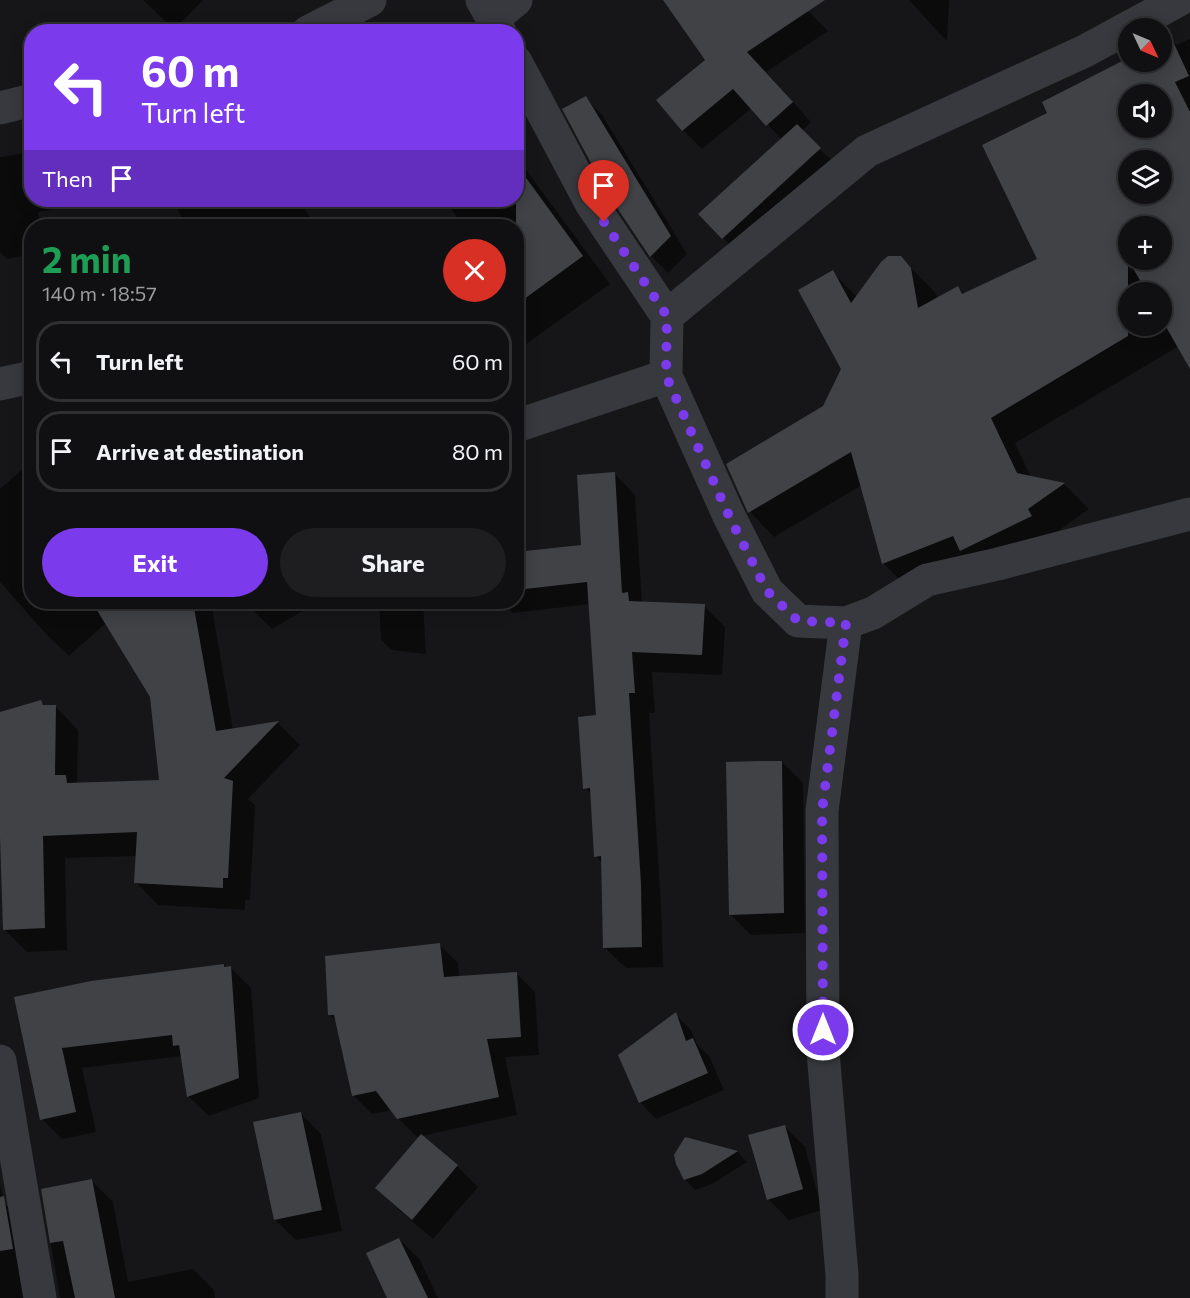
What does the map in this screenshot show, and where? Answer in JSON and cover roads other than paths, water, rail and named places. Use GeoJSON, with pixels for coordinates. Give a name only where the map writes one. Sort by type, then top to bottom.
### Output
{"type":"FeatureCollection","features":[{"type":"Feature","properties":{"kind":"street"},"geometry":{"type":"LineString","coordinates":[[324,24],[370,0]]}},
{"type":"Feature","properties":{"kind":"street"},"geometry":{"type":"LineString","coordinates":[[667,316],[867,151],[1084,51],[1179,0]]}},
{"type":"Feature","properties":{"kind":"street"},"geometry":{"type":"LineString","coordinates":[[524,77],[591,203],[667,316],[666,376],[729,516],[767,591],[798,621],[846,623],[873,613],[927,580],[1190,514]]}},
{"type":"Feature","properties":{"kind":"street"},"geometry":{"type":"LineString","coordinates":[[0,108],[24,102]]}},
{"type":"Feature","properties":{"kind":"street"},"geometry":{"type":"LineString","coordinates":[[524,423],[666,376]]}},
{"type":"Feature","properties":{"kind":"street"},"geometry":{"type":"LineString","coordinates":[[0,384],[24,379]]}},
{"type":"Feature","properties":{"kind":"street"},"geometry":{"type":"LineString","coordinates":[[842,1298],[823,1052],[822,811],[846,623]]}},
{"type":"Feature","properties":{"kind":"street"},"geometry":{"type":"LineString","coordinates":[[0,1061],[40,1298]]}}]}
